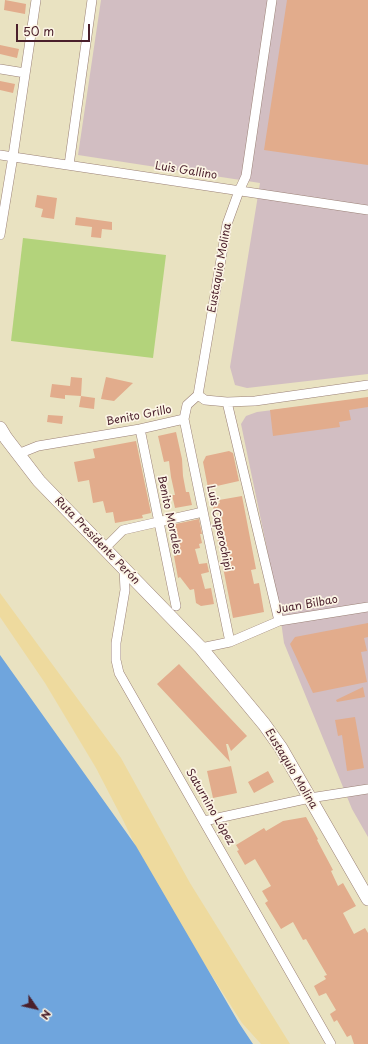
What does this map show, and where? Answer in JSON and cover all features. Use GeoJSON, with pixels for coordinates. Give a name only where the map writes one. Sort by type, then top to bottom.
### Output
{"type":"FeatureCollection","features":[{"type":"Feature","properties":{"kind":"main road","name":"Ruta Presidente Perón"},"geometry":{"type":"LineString","coordinates":[[0,428],[39,481],[201,648]]}},
{"type":"Feature","properties":{"kind":"main road","name":"Eustaquio Molina"},"geometry":{"type":"LineString","coordinates":[[201,648],[282,748],[368,899]]}},
{"type":"Feature","properties":{"kind":"street"},"geometry":{"type":"LineString","coordinates":[[0,235],[36,0]]}},
{"type":"Feature","properties":{"kind":"street"},"geometry":{"type":"LineString","coordinates":[[69,165],[92,0]]}},
{"type":"Feature","properties":{"kind":"street","name":"Eustaquio Molina"},"geometry":{"type":"LineString","coordinates":[[198,395],[227,224],[246,176],[272,0]]}},
{"type":"Feature","properties":{"kind":"street"},"geometry":{"type":"LineString","coordinates":[[0,69],[25,73]]}},
{"type":"Feature","properties":{"kind":"street","name":"Luis Gallino"},"geometry":{"type":"LineString","coordinates":[[0,155],[368,210]]}},
{"type":"Feature","properties":{"kind":"street"},"geometry":{"type":"LineString","coordinates":[[198,395],[205,400],[228,402],[255,401],[368,386]]}},
{"type":"Feature","properties":{"kind":"street","name":"Benito Grillo"},"geometry":{"type":"LineString","coordinates":[[18,454],[38,446],[140,429],[184,419],[187,405],[198,395]]}},
{"type":"Feature","properties":{"kind":"street"},"geometry":{"type":"LineString","coordinates":[[228,402],[279,621]]}},
{"type":"Feature","properties":{"kind":"street","name":"Luis Caperochipi"},"geometry":{"type":"LineString","coordinates":[[184,419],[230,642]]}},
{"type":"Feature","properties":{"kind":"street","name":"Benito Morales"},"geometry":{"type":"LineString","coordinates":[[140,429],[176,606]]}},
{"type":"Feature","properties":{"kind":"street"},"geometry":{"type":"LineString","coordinates":[[104,549],[123,530],[203,512]]}},
{"type":"Feature","properties":{"kind":"street","name":"Saturnino López"},"geometry":{"type":"LineString","coordinates":[[124,569],[125,590],[116,643],[116,660],[119,672],[331,1044]]}},
{"type":"Feature","properties":{"kind":"street","name":"Juan Bilbao"},"geometry":{"type":"LineString","coordinates":[[201,648],[230,642],[279,621],[368,607]]}},
{"type":"Feature","properties":{"kind":"street"},"geometry":{"type":"LineString","coordinates":[[204,821],[310,798],[368,789]]}},
{"type":"Feature","properties":{"kind":"shaded area"},"geometry":{"type":"Polygon","coordinates":[[[101,0],[368,0],[368,374],[247,388],[235,385],[230,367],[260,183],[78,155],[101,0]]]}},
{"type":"Feature","properties":{"kind":"shaded area"},"geometry":{"type":"Polygon","coordinates":[[[368,398],[368,837],[352,809],[284,643],[279,607],[241,424],[246,416],[257,412],[368,398]]]}},
{"type":"Feature","properties":{"kind":"green space"},"geometry":{"type":"Polygon","coordinates":[[[23,238],[166,255],[153,358],[11,341],[23,238]]]}},
{"type":"Feature","properties":{"kind":"sand"},"geometry":{"type":"Polygon","coordinates":[[[0,593],[121,758],[190,883],[290,1044],[261,1044],[242,1023],[154,885],[96,768],[45,683],[0,617],[0,593]]]}},
{"type":"Feature","properties":{"kind":"water"},"geometry":{"type":"Polygon","coordinates":[[[0,655],[136,846],[239,1023],[253,1044],[0,1044],[0,655]]]}},
{"type":"Feature","properties":{"kind":"building"},"geometry":{"type":"Polygon","coordinates":[[[5,0],[26,4],[25,14],[4,10],[5,0]]]}},
{"type":"Feature","properties":{"kind":"building"},"geometry":{"type":"Polygon","coordinates":[[[287,0],[368,0],[368,165],[264,150],[287,0]]]}},
{"type":"Feature","properties":{"kind":"building"},"geometry":{"type":"Polygon","coordinates":[[[0,45],[19,49],[17,58],[0,54],[0,45]]]}},
{"type":"Feature","properties":{"kind":"building"},"geometry":{"type":"Polygon","coordinates":[[[0,81],[15,84],[13,93],[0,90],[0,81]]]}},
{"type":"Feature","properties":{"kind":"building"},"geometry":{"type":"Polygon","coordinates":[[[37,195],[57,198],[54,219],[41,217],[43,209],[35,207],[37,195]]]}},
{"type":"Feature","properties":{"kind":"building"},"geometry":{"type":"Polygon","coordinates":[[[76,217],[112,222],[112,230],[102,229],[101,238],[91,237],[92,227],[75,225],[76,217]]]}},
{"type":"Feature","properties":{"kind":"building"},"geometry":{"type":"Polygon","coordinates":[[[71,377],[82,378],[81,396],[65,395],[65,399],[50,397],[52,384],[70,386],[71,377]]]}},
{"type":"Feature","properties":{"kind":"building"},"geometry":{"type":"Polygon","coordinates":[[[106,377],[133,383],[114,401],[101,399],[106,377]]]}},
{"type":"Feature","properties":{"kind":"building"},"geometry":{"type":"Polygon","coordinates":[[[81,396],[95,398],[94,409],[79,407],[81,396]]]}},
{"type":"Feature","properties":{"kind":"building"},"geometry":{"type":"Polygon","coordinates":[[[368,397],[368,407],[349,410],[351,420],[339,422],[340,427],[273,436],[270,410],[368,397]]]}},
{"type":"Feature","properties":{"kind":"building"},"geometry":{"type":"Polygon","coordinates":[[[48,415],[63,416],[62,424],[47,422],[48,415]]]}},
{"type":"Feature","properties":{"kind":"building"},"geometry":{"type":"Polygon","coordinates":[[[176,432],[182,459],[186,492],[189,492],[192,505],[175,508],[172,495],[175,495],[169,461],[164,462],[158,436],[176,432]]]}},
{"type":"Feature","properties":{"kind":"building"},"geometry":{"type":"Polygon","coordinates":[[[136,441],[151,513],[142,515],[143,518],[115,523],[113,512],[106,513],[103,501],[93,503],[89,480],[78,482],[74,462],[95,458],[93,449],[136,441]]]}},
{"type":"Feature","properties":{"kind":"building"},"geometry":{"type":"Polygon","coordinates":[[[229,451],[233,453],[239,481],[208,488],[203,462],[206,456],[229,451]]]}},
{"type":"Feature","properties":{"kind":"building"},"geometry":{"type":"Polygon","coordinates":[[[242,496],[256,569],[251,570],[254,584],[259,583],[264,612],[233,618],[217,537],[223,536],[218,511],[214,512],[213,505],[220,503],[219,500],[242,496]]]}},
{"type":"Feature","properties":{"kind":"building"},"geometry":{"type":"Polygon","coordinates":[[[199,519],[202,543],[199,544],[200,548],[195,549],[199,564],[207,563],[209,572],[201,574],[205,589],[211,588],[214,604],[201,606],[196,603],[194,589],[190,590],[180,577],[178,578],[174,556],[177,555],[171,525],[199,519]]]}},
{"type":"Feature","properties":{"kind":"building"},"geometry":{"type":"Polygon","coordinates":[[[368,623],[368,637],[364,638],[367,651],[361,652],[367,682],[313,693],[290,644],[295,637],[368,623]]]}},
{"type":"Feature","properties":{"kind":"building"},"geometry":{"type":"Polygon","coordinates":[[[179,664],[247,736],[231,751],[228,744],[226,744],[230,762],[157,684],[179,664]]]}},
{"type":"Feature","properties":{"kind":"building"},"geometry":{"type":"Polygon","coordinates":[[[363,687],[365,697],[337,702],[336,700],[363,687]]]}},
{"type":"Feature","properties":{"kind":"building"},"geometry":{"type":"Polygon","coordinates":[[[355,717],[364,768],[347,771],[342,735],[338,736],[335,720],[355,717]]]}},
{"type":"Feature","properties":{"kind":"building"},"geometry":{"type":"Polygon","coordinates":[[[231,766],[237,793],[213,798],[207,771],[231,766]]]}},
{"type":"Feature","properties":{"kind":"building"},"geometry":{"type":"Polygon","coordinates":[[[268,771],[274,782],[254,793],[248,782],[268,771]]]}},
{"type":"Feature","properties":{"kind":"building"},"geometry":{"type":"Polygon","coordinates":[[[306,817],[333,870],[331,871],[338,886],[343,883],[356,906],[343,913],[354,934],[365,928],[368,933],[368,1044],[354,1044],[351,1035],[347,1037],[337,1020],[334,1022],[330,1014],[336,1010],[326,993],[319,996],[314,986],[326,979],[324,976],[327,975],[306,939],[303,940],[293,922],[281,929],[265,903],[268,901],[262,891],[271,886],[255,859],[245,865],[237,851],[239,850],[236,845],[264,828],[266,831],[283,821],[306,817]]]}}]}
